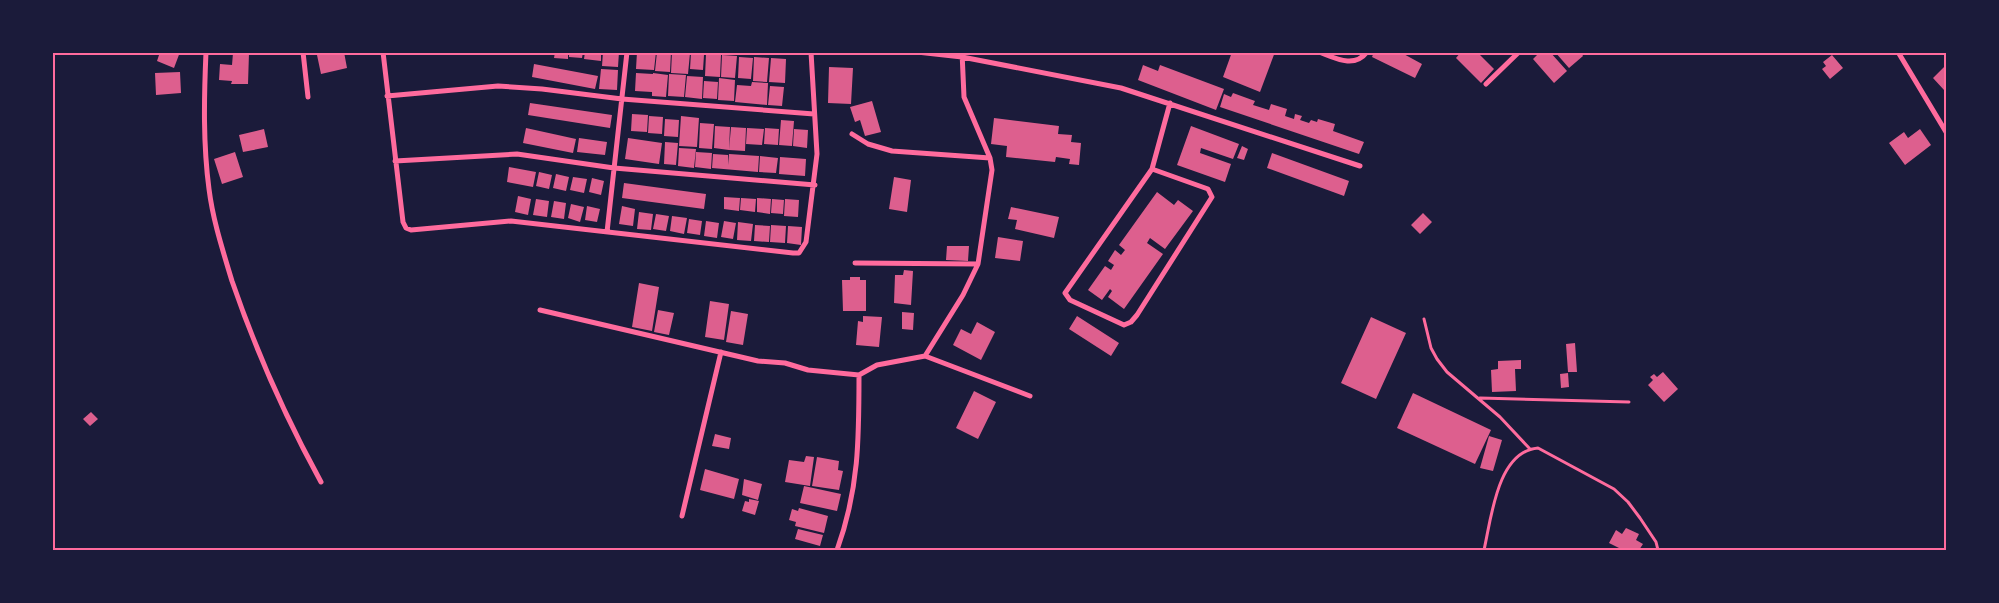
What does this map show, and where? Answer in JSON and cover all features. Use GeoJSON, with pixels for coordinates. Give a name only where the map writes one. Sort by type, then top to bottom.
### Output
{"type":"FeatureCollection","features":[{"type":"Feature","properties":{"kind":"street"},"geometry":{"type":"LineString","coordinates":[[206,52],[205,123],[209,189],[217,234],[243,314],[276,393],[295,435],[322,482]]}},
{"type":"Feature","properties":{"kind":"street"},"geometry":{"type":"LineString","coordinates":[[303,52],[308,97]]}},
{"type":"Feature","properties":{"kind":"street"},"geometry":{"type":"LineString","coordinates":[[383,52],[395,161],[403,222],[406,228],[411,230],[511,221],[793,254],[799,253],[806,242],[815,184],[817,145],[812,56],[810,52]]}},
{"type":"Feature","properties":{"kind":"street"},"geometry":{"type":"LineString","coordinates":[[607,232],[627,52]]}},
{"type":"Feature","properties":{"kind":"street"},"geometry":{"type":"LineString","coordinates":[[917,52],[962,55],[1121,88],[1360,166]]}},
{"type":"Feature","properties":{"kind":"street"},"geometry":{"type":"LineString","coordinates":[[1319,52],[1348,62],[1357,61],[1367,52]]}},
{"type":"Feature","properties":{"kind":"street"},"geometry":{"type":"LineString","coordinates":[[1486,84],[1519,52]]}},
{"type":"Feature","properties":{"kind":"street"},"geometry":{"type":"LineString","coordinates":[[1898,52],[1946,132]]}},
{"type":"Feature","properties":{"kind":"street"},"geometry":{"type":"LineString","coordinates":[[925,356],[963,295],[978,264],[992,170],[990,158],[964,97],[962,55]]}},
{"type":"Feature","properties":{"kind":"street"},"geometry":{"type":"LineString","coordinates":[[387,96],[498,86],[542,89],[622,99],[814,114]]}},
{"type":"Feature","properties":{"kind":"street"},"geometry":{"type":"LineString","coordinates":[[1152,169],[1208,189],[1212,197],[1138,315],[1131,322],[1124,325],[1070,300],[1065,293],[1152,169],[1170,103]]}},
{"type":"Feature","properties":{"kind":"street"},"geometry":{"type":"LineString","coordinates":[[852,134],[868,144],[892,151],[990,158]]}},
{"type":"Feature","properties":{"kind":"street"},"geometry":{"type":"LineString","coordinates":[[395,161],[517,154],[614,168],[815,184]]}},
{"type":"Feature","properties":{"kind":"street"},"geometry":{"type":"LineString","coordinates":[[855,263],[978,264]]}},
{"type":"Feature","properties":{"kind":"street"},"geometry":{"type":"LineString","coordinates":[[540,310],[721,352],[758,360],[785,363],[808,370],[859,375],[877,365],[925,356],[1030,396]]}},
{"type":"Feature","properties":{"kind":"street"},"geometry":{"type":"LineString","coordinates":[[682,516],[721,352]]}},
{"type":"Feature","properties":{"kind":"street"},"geometry":{"type":"LineString","coordinates":[[837,550],[853,496],[858,466],[859,375]]}},
{"type":"Feature","properties":{"kind":"lane"},"geometry":{"type":"LineString","coordinates":[[1424,319],[1431,348],[1437,359],[1448,372],[1480,398],[1530,449]]}},
{"type":"Feature","properties":{"kind":"lane"},"geometry":{"type":"LineString","coordinates":[[1480,398],[1628,402]]}},
{"type":"Feature","properties":{"kind":"lane"},"geometry":{"type":"LineString","coordinates":[[1484,550],[1496,496],[1505,473],[1520,455],[1530,449],[1542,449],[1614,489],[1636,512],[1656,542],[1658,550]]}},
{"type":"Feature","properties":{"kind":"building"},"geometry":{"type":"Polygon","coordinates":[[[160,52],[180,52],[174,68],[157,61],[160,52]]]}},
{"type":"Feature","properties":{"kind":"building"},"geometry":{"type":"Polygon","coordinates":[[[328,52],[344,52],[347,68],[321,74],[317,55],[328,52]]]}},
{"type":"Feature","properties":{"kind":"building"},"geometry":{"type":"Polygon","coordinates":[[[555,52],[568,52],[568,59],[554,58],[555,52]]]}},
{"type":"Feature","properties":{"kind":"building"},"geometry":{"type":"Polygon","coordinates":[[[569,52],[583,52],[582,58],[569,57],[569,52]]]}},
{"type":"Feature","properties":{"kind":"building"},"geometry":{"type":"Polygon","coordinates":[[[585,52],[601,52],[601,61],[584,59],[585,52]]]}},
{"type":"Feature","properties":{"kind":"building"},"geometry":{"type":"Polygon","coordinates":[[[603,52],[619,52],[618,67],[602,66],[603,52]]]}},
{"type":"Feature","properties":{"kind":"building"},"geometry":{"type":"Polygon","coordinates":[[[637,52],[656,52],[654,70],[636,69],[637,52]]]}},
{"type":"Feature","properties":{"kind":"building"},"geometry":{"type":"Polygon","coordinates":[[[657,52],[671,52],[670,72],[655,71],[657,52]]]}},
{"type":"Feature","properties":{"kind":"building"},"geometry":{"type":"Polygon","coordinates":[[[672,52],[690,53],[688,74],[671,73],[672,52]]]}},
{"type":"Feature","properties":{"kind":"building"},"geometry":{"type":"Polygon","coordinates":[[[1232,52],[1275,52],[1260,92],[1223,77],[1232,52]]]}},
{"type":"Feature","properties":{"kind":"building"},"geometry":{"type":"Polygon","coordinates":[[[1374,52],[1400,52],[1422,64],[1415,78],[1372,57],[1374,52]]]}},
{"type":"Feature","properties":{"kind":"building"},"geometry":{"type":"Polygon","coordinates":[[[1461,52],[1477,52],[1494,69],[1481,83],[1456,58],[1461,52]]]}},
{"type":"Feature","properties":{"kind":"building"},"geometry":{"type":"Polygon","coordinates":[[[1540,52],[1550,52],[1567,71],[1554,83],[1533,59],[1540,52]]]}},
{"type":"Feature","properties":{"kind":"building"},"geometry":{"type":"Polygon","coordinates":[[[1555,52],[1581,52],[1583,56],[1569,68],[1555,52]]]}},
{"type":"Feature","properties":{"kind":"building"},"geometry":{"type":"Polygon","coordinates":[[[233,53],[249,53],[248,84],[231,84],[232,81],[219,80],[220,64],[232,65],[233,53]]]}},
{"type":"Feature","properties":{"kind":"building"},"geometry":{"type":"Polygon","coordinates":[[[691,53],[704,55],[703,70],[690,69],[691,53]]]}},
{"type":"Feature","properties":{"kind":"building"},"geometry":{"type":"Polygon","coordinates":[[[706,54],[721,55],[720,77],[705,76],[706,54]]]}},
{"type":"Feature","properties":{"kind":"building"},"geometry":{"type":"Polygon","coordinates":[[[722,55],[737,56],[735,78],[721,77],[722,55]]]}},
{"type":"Feature","properties":{"kind":"building"},"geometry":{"type":"Polygon","coordinates":[[[1832,55],[1843,68],[1830,79],[1822,69],[1826,66],[1823,62],[1832,55]]]}},
{"type":"Feature","properties":{"kind":"building"},"geometry":{"type":"Polygon","coordinates":[[[739,57],[753,58],[751,79],[738,78],[739,57]]]}},
{"type":"Feature","properties":{"kind":"building"},"geometry":{"type":"Polygon","coordinates":[[[754,57],[769,58],[767,82],[753,81],[754,57]]]}},
{"type":"Feature","properties":{"kind":"building"},"geometry":{"type":"Polygon","coordinates":[[[771,58],[786,59],[785,83],[769,82],[771,58]]]}},
{"type":"Feature","properties":{"kind":"building"},"geometry":{"type":"Polygon","coordinates":[[[534,64],[598,76],[595,89],[532,77],[534,64]]]}},
{"type":"Feature","properties":{"kind":"building"},"geometry":{"type":"Polygon","coordinates":[[[1143,65],[1158,71],[1160,65],[1224,89],[1216,110],[1138,80],[1143,65]]]}},
{"type":"Feature","properties":{"kind":"building"},"geometry":{"type":"Polygon","coordinates":[[[1946,65],[1946,88],[1944,90],[1933,78],[1946,65]]]}},
{"type":"Feature","properties":{"kind":"building"},"geometry":{"type":"Polygon","coordinates":[[[829,67],[853,68],[851,104],[828,103],[829,67]]]}},
{"type":"Feature","properties":{"kind":"building"},"geometry":{"type":"Polygon","coordinates":[[[601,69],[618,70],[617,90],[599,89],[601,69]]]}},
{"type":"Feature","properties":{"kind":"building"},"geometry":{"type":"Polygon","coordinates":[[[180,72],[181,93],[156,95],[155,73],[180,72]]]}},
{"type":"Feature","properties":{"kind":"building"},"geometry":{"type":"Polygon","coordinates":[[[636,73],[668,75],[666,97],[652,96],[652,92],[635,91],[636,73]]]}},
{"type":"Feature","properties":{"kind":"building"},"geometry":{"type":"Polygon","coordinates":[[[669,74],[686,75],[684,97],[668,96],[669,74]]]}},
{"type":"Feature","properties":{"kind":"building"},"geometry":{"type":"Polygon","coordinates":[[[687,76],[703,77],[702,99],[685,97],[687,76]]]}},
{"type":"Feature","properties":{"kind":"building"},"geometry":{"type":"Polygon","coordinates":[[[719,78],[735,80],[734,101],[718,100],[719,78]]]}},
{"type":"Feature","properties":{"kind":"building"},"geometry":{"type":"Polygon","coordinates":[[[704,81],[718,82],[717,99],[703,98],[704,81]]]}},
{"type":"Feature","properties":{"kind":"building"},"geometry":{"type":"Polygon","coordinates":[[[752,82],[768,83],[767,105],[735,102],[737,85],[751,86],[752,82]]]}},
{"type":"Feature","properties":{"kind":"building"},"geometry":{"type":"Polygon","coordinates":[[[770,86],[784,87],[782,106],[768,105],[770,86]]]}},
{"type":"Feature","properties":{"kind":"building"},"geometry":{"type":"Polygon","coordinates":[[[1233,93],[1255,101],[1253,105],[1269,110],[1271,104],[1287,109],[1285,116],[1294,119],[1295,114],[1302,116],[1300,120],[1309,123],[1311,120],[1317,122],[1318,119],[1335,124],[1333,131],[1364,142],[1359,154],[1220,107],[1224,94],[1231,97],[1233,93]]]}},
{"type":"Feature","properties":{"kind":"building"},"geometry":{"type":"Polygon","coordinates":[[[872,101],[881,132],[865,136],[860,120],[855,122],[850,107],[872,101]]]}},
{"type":"Feature","properties":{"kind":"building"},"geometry":{"type":"Polygon","coordinates":[[[530,103],[612,115],[610,128],[528,115],[530,103]]]}},
{"type":"Feature","properties":{"kind":"building"},"geometry":{"type":"Polygon","coordinates":[[[632,114],[648,115],[647,132],[631,131],[632,114]]]}},
{"type":"Feature","properties":{"kind":"building"},"geometry":{"type":"Polygon","coordinates":[[[649,116],[663,117],[662,134],[648,133],[649,116]]]}},
{"type":"Feature","properties":{"kind":"building"},"geometry":{"type":"Polygon","coordinates":[[[681,116],[699,118],[697,147],[679,146],[681,116]]]}},
{"type":"Feature","properties":{"kind":"building"},"geometry":{"type":"Polygon","coordinates":[[[994,118],[1059,126],[1058,134],[1072,135],[1071,142],[1081,143],[1079,165],[1069,164],[1070,159],[1056,157],[1055,162],[1006,157],[1007,146],[991,144],[994,118]]]}},
{"type":"Feature","properties":{"kind":"building"},"geometry":{"type":"Polygon","coordinates":[[[665,119],[679,120],[678,137],[664,136],[665,119]]]}},
{"type":"Feature","properties":{"kind":"building"},"geometry":{"type":"Polygon","coordinates":[[[781,120],[794,121],[792,146],[779,145],[781,120]]]}},
{"type":"Feature","properties":{"kind":"building"},"geometry":{"type":"Polygon","coordinates":[[[700,123],[714,124],[712,149],[699,148],[700,123]]]}},
{"type":"Feature","properties":{"kind":"building"},"geometry":{"type":"Polygon","coordinates":[[[715,126],[730,127],[729,150],[714,148],[715,126]]]}},
{"type":"Feature","properties":{"kind":"building"},"geometry":{"type":"Polygon","coordinates":[[[1191,126],[1239,144],[1233,159],[1201,148],[1200,153],[1231,164],[1225,182],[1177,165],[1191,126]]]}},
{"type":"Feature","properties":{"kind":"building"},"geometry":{"type":"Polygon","coordinates":[[[731,127],[746,128],[745,151],[729,150],[731,127]]]}},
{"type":"Feature","properties":{"kind":"building"},"geometry":{"type":"Polygon","coordinates":[[[526,128],[576,139],[573,153],[523,143],[526,128]]]}},
{"type":"Feature","properties":{"kind":"building"},"geometry":{"type":"Polygon","coordinates":[[[747,128],[764,129],[762,145],[746,144],[747,128]]]}},
{"type":"Feature","properties":{"kind":"building"},"geometry":{"type":"Polygon","coordinates":[[[765,128],[779,129],[778,145],[764,144],[765,128]]]}},
{"type":"Feature","properties":{"kind":"building"},"geometry":{"type":"Polygon","coordinates":[[[264,129],[268,147],[243,152],[239,135],[264,129]]]}},
{"type":"Feature","properties":{"kind":"building"},"geometry":{"type":"Polygon","coordinates":[[[794,129],[808,130],[807,148],[793,146],[794,129]]]}},
{"type":"Feature","properties":{"kind":"building"},"geometry":{"type":"Polygon","coordinates":[[[1920,129],[1931,145],[1905,165],[1889,143],[1904,132],[1908,138],[1920,129]]]}},
{"type":"Feature","properties":{"kind":"building"},"geometry":{"type":"Polygon","coordinates":[[[579,138],[607,142],[605,155],[577,152],[579,138]]]}},
{"type":"Feature","properties":{"kind":"building"},"geometry":{"type":"Polygon","coordinates":[[[628,138],[662,143],[659,164],[625,159],[628,138]]]}},
{"type":"Feature","properties":{"kind":"building"},"geometry":{"type":"Polygon","coordinates":[[[665,142],[678,143],[676,165],[664,164],[665,142]]]}},
{"type":"Feature","properties":{"kind":"building"},"geometry":{"type":"Polygon","coordinates":[[[1242,146],[1248,149],[1244,160],[1237,158],[1242,146]]]}},
{"type":"Feature","properties":{"kind":"building"},"geometry":{"type":"Polygon","coordinates":[[[679,148],[696,149],[694,168],[678,166],[679,148]]]}},
{"type":"Feature","properties":{"kind":"building"},"geometry":{"type":"Polygon","coordinates":[[[235,152],[243,177],[222,184],[214,159],[235,152]]]}},
{"type":"Feature","properties":{"kind":"building"},"geometry":{"type":"Polygon","coordinates":[[[696,152],[712,153],[711,169],[695,167],[696,152]]]}},
{"type":"Feature","properties":{"kind":"building"},"geometry":{"type":"Polygon","coordinates":[[[1272,153],[1349,181],[1344,196],[1267,168],[1272,153]]]}},
{"type":"Feature","properties":{"kind":"building"},"geometry":{"type":"Polygon","coordinates":[[[713,154],[728,155],[728,165],[729,154],[759,156],[758,172],[712,168],[713,154]]]}},
{"type":"Feature","properties":{"kind":"building"},"geometry":{"type":"Polygon","coordinates":[[[760,156],[778,158],[776,173],[759,172],[760,156]]]}},
{"type":"Feature","properties":{"kind":"building"},"geometry":{"type":"Polygon","coordinates":[[[780,157],[806,159],[805,176],[779,174],[780,157]]]}},
{"type":"Feature","properties":{"kind":"building"},"geometry":{"type":"Polygon","coordinates":[[[509,167],[536,172],[533,187],[507,182],[509,167]]]}},
{"type":"Feature","properties":{"kind":"building"},"geometry":{"type":"Polygon","coordinates":[[[539,172],[552,175],[549,189],[536,186],[539,172]]]}},
{"type":"Feature","properties":{"kind":"building"},"geometry":{"type":"Polygon","coordinates":[[[556,174],[569,177],[566,191],[553,188],[556,174]]]}},
{"type":"Feature","properties":{"kind":"building"},"geometry":{"type":"Polygon","coordinates":[[[573,177],[587,179],[584,193],[570,190],[573,177]]]}},
{"type":"Feature","properties":{"kind":"building"},"geometry":{"type":"Polygon","coordinates":[[[894,177],[911,180],[907,212],[889,209],[894,177]]]}},
{"type":"Feature","properties":{"kind":"building"},"geometry":{"type":"Polygon","coordinates":[[[592,178],[604,181],[601,195],[589,192],[592,178]]]}},
{"type":"Feature","properties":{"kind":"building"},"geometry":{"type":"Polygon","coordinates":[[[624,183],[706,194],[704,209],[622,198],[624,183]]]}},
{"type":"Feature","properties":{"kind":"building"},"geometry":{"type":"Polygon","coordinates":[[[1157,192],[1174,205],[1178,200],[1193,211],[1165,249],[1150,238],[1147,243],[1163,254],[1124,309],[1108,297],[1112,291],[1110,289],[1102,300],[1088,290],[1105,266],[1111,270],[1114,265],[1108,261],[1115,250],[1121,255],[1125,250],[1119,245],[1157,192]]]}},
{"type":"Feature","properties":{"kind":"building"},"geometry":{"type":"Polygon","coordinates":[[[518,196],[531,199],[528,215],[515,212],[518,196]]]}},
{"type":"Feature","properties":{"kind":"building"},"geometry":{"type":"Polygon","coordinates":[[[724,197],[740,198],[739,211],[724,209],[724,197]]]}},
{"type":"Feature","properties":{"kind":"building"},"geometry":{"type":"Polygon","coordinates":[[[741,198],[756,199],[755,212],[740,210],[741,198]]]}},
{"type":"Feature","properties":{"kind":"building"},"geometry":{"type":"Polygon","coordinates":[[[757,198],[771,199],[770,214],[757,212],[757,198]]]}},
{"type":"Feature","properties":{"kind":"building"},"geometry":{"type":"Polygon","coordinates":[[[536,199],[549,201],[547,217],[533,215],[536,199]]]}},
{"type":"Feature","properties":{"kind":"building"},"geometry":{"type":"Polygon","coordinates":[[[772,199],[784,200],[783,214],[771,213],[772,199]]]}},
{"type":"Feature","properties":{"kind":"building"},"geometry":{"type":"Polygon","coordinates":[[[785,199],[799,200],[798,217],[784,216],[785,199]]]}},
{"type":"Feature","properties":{"kind":"building"},"geometry":{"type":"Polygon","coordinates":[[[554,201],[566,203],[564,219],[551,217],[554,201]]]}},
{"type":"Feature","properties":{"kind":"building"},"geometry":{"type":"Polygon","coordinates":[[[571,204],[584,207],[580,222],[568,218],[571,204]]]}},
{"type":"Feature","properties":{"kind":"building"},"geometry":{"type":"Polygon","coordinates":[[[587,206],[600,209],[597,222],[585,220],[587,206]]]}},
{"type":"Feature","properties":{"kind":"building"},"geometry":{"type":"Polygon","coordinates":[[[622,206],[635,209],[633,226],[619,224],[622,206]]]}},
{"type":"Feature","properties":{"kind":"building"},"geometry":{"type":"Polygon","coordinates":[[[1011,207],[1059,217],[1054,238],[1015,229],[1017,220],[1008,219],[1011,207]]]}},
{"type":"Feature","properties":{"kind":"building"},"geometry":{"type":"Polygon","coordinates":[[[639,212],[653,214],[651,230],[637,229],[639,212]]]}},
{"type":"Feature","properties":{"kind":"building"},"geometry":{"type":"Polygon","coordinates":[[[1423,213],[1432,222],[1420,234],[1411,225],[1423,213]]]}},
{"type":"Feature","properties":{"kind":"building"},"geometry":{"type":"Polygon","coordinates":[[[656,214],[669,216],[666,231],[653,229],[656,214]]]}},
{"type":"Feature","properties":{"kind":"building"},"geometry":{"type":"Polygon","coordinates":[[[672,216],[687,218],[684,234],[670,231],[672,216]]]}},
{"type":"Feature","properties":{"kind":"building"},"geometry":{"type":"Polygon","coordinates":[[[689,219],[702,221],[700,235],[687,233],[689,219]]]}},
{"type":"Feature","properties":{"kind":"building"},"geometry":{"type":"Polygon","coordinates":[[[706,221],[719,223],[717,238],[704,236],[706,221]]]}},
{"type":"Feature","properties":{"kind":"building"},"geometry":{"type":"Polygon","coordinates":[[[724,221],[736,223],[733,239],[721,237],[724,221]]]}},
{"type":"Feature","properties":{"kind":"building"},"geometry":{"type":"Polygon","coordinates":[[[738,222],[753,224],[751,241],[737,240],[738,222]]]}},
{"type":"Feature","properties":{"kind":"building"},"geometry":{"type":"Polygon","coordinates":[[[755,225],[770,226],[769,242],[754,241],[755,225]]]}},
{"type":"Feature","properties":{"kind":"building"},"geometry":{"type":"Polygon","coordinates":[[[771,225],[786,226],[785,243],[770,242],[771,225]]]}},
{"type":"Feature","properties":{"kind":"building"},"geometry":{"type":"Polygon","coordinates":[[[788,226],[802,227],[801,245],[787,243],[788,226]]]}},
{"type":"Feature","properties":{"kind":"building"},"geometry":{"type":"Polygon","coordinates":[[[998,237],[1023,241],[1020,261],[995,258],[998,237]]]}},
{"type":"Feature","properties":{"kind":"building"},"geometry":{"type":"Polygon","coordinates":[[[947,246],[969,246],[968,261],[946,260],[947,246]]]}},
{"type":"Feature","properties":{"kind":"building"},"geometry":{"type":"Polygon","coordinates":[[[904,270],[913,271],[911,305],[894,303],[895,275],[903,275],[904,270]]]}},
{"type":"Feature","properties":{"kind":"building"},"geometry":{"type":"Polygon","coordinates":[[[850,277],[860,277],[860,280],[866,280],[866,311],[843,311],[842,280],[850,280],[850,277]]]}},
{"type":"Feature","properties":{"kind":"building"},"geometry":{"type":"Polygon","coordinates":[[[639,283],[659,287],[652,331],[632,327],[639,283]]]}},
{"type":"Feature","properties":{"kind":"building"},"geometry":{"type":"Polygon","coordinates":[[[710,301],[729,304],[724,340],[705,337],[710,301]]]}},
{"type":"Feature","properties":{"kind":"building"},"geometry":{"type":"Polygon","coordinates":[[[658,310],[674,313],[669,335],[654,332],[658,310]]]}},
{"type":"Feature","properties":{"kind":"building"},"geometry":{"type":"Polygon","coordinates":[[[731,311],[748,314],[743,345],[726,342],[731,311]]]}},
{"type":"Feature","properties":{"kind":"building"},"geometry":{"type":"Polygon","coordinates":[[[902,312],[914,313],[913,330],[902,329],[902,312]]]}},
{"type":"Feature","properties":{"kind":"building"},"geometry":{"type":"Polygon","coordinates":[[[863,316],[882,317],[879,347],[856,345],[858,321],[863,322],[863,316]]]}},
{"type":"Feature","properties":{"kind":"building"},"geometry":{"type":"Polygon","coordinates":[[[1077,316],[1119,343],[1111,356],[1069,329],[1077,316]]]}},
{"type":"Feature","properties":{"kind":"building"},"geometry":{"type":"Polygon","coordinates":[[[1371,317],[1406,333],[1376,399],[1341,383],[1371,317]]]}},
{"type":"Feature","properties":{"kind":"building"},"geometry":{"type":"Polygon","coordinates":[[[977,322],[995,332],[981,360],[953,345],[961,329],[971,334],[977,322]]]}},
{"type":"Feature","properties":{"kind":"building"},"geometry":{"type":"Polygon","coordinates":[[[1575,343],[1577,372],[1568,372],[1566,344],[1575,343]]]}},
{"type":"Feature","properties":{"kind":"building"},"geometry":{"type":"Polygon","coordinates":[[[1521,360],[1521,369],[1515,369],[1516,391],[1492,392],[1491,370],[1498,369],[1498,361],[1521,360]]]}},
{"type":"Feature","properties":{"kind":"building"},"geometry":{"type":"Polygon","coordinates":[[[1663,372],[1678,389],[1664,402],[1648,385],[1653,380],[1650,377],[1654,374],[1657,377],[1663,372]]]}},
{"type":"Feature","properties":{"kind":"building"},"geometry":{"type":"Polygon","coordinates":[[[1568,373],[1569,387],[1561,388],[1560,374],[1568,373]]]}},
{"type":"Feature","properties":{"kind":"building"},"geometry":{"type":"Polygon","coordinates":[[[974,391],[996,402],[978,439],[956,428],[974,391]]]}},
{"type":"Feature","properties":{"kind":"building"},"geometry":{"type":"Polygon","coordinates":[[[1413,393],[1491,430],[1475,464],[1397,428],[1413,393]]]}},
{"type":"Feature","properties":{"kind":"building"},"geometry":{"type":"Polygon","coordinates":[[[91,412],[98,419],[90,426],[83,419],[91,412]]]}},
{"type":"Feature","properties":{"kind":"building"},"geometry":{"type":"Polygon","coordinates":[[[715,434],[731,438],[729,449],[712,446],[715,434]]]}},
{"type":"Feature","properties":{"kind":"building"},"geometry":{"type":"Polygon","coordinates":[[[1489,436],[1502,440],[1493,471],[1480,468],[1489,436]]]}},
{"type":"Feature","properties":{"kind":"building"},"geometry":{"type":"Polygon","coordinates":[[[806,456],[814,457],[810,486],[785,482],[789,460],[804,462],[806,456]]]}},
{"type":"Feature","properties":{"kind":"building"},"geometry":{"type":"Polygon","coordinates":[[[817,457],[839,461],[838,470],[843,471],[839,490],[812,486],[817,457]]]}},
{"type":"Feature","properties":{"kind":"building"},"geometry":{"type":"Polygon","coordinates":[[[705,469],[739,479],[734,499],[700,490],[705,469]]]}},
{"type":"Feature","properties":{"kind":"building"},"geometry":{"type":"Polygon","coordinates":[[[744,479],[762,484],[758,500],[742,495],[744,479]]]}},
{"type":"Feature","properties":{"kind":"building"},"geometry":{"type":"Polygon","coordinates":[[[804,486],[841,494],[837,511],[800,503],[804,486]]]}},
{"type":"Feature","properties":{"kind":"building"},"geometry":{"type":"Polygon","coordinates":[[[749,499],[759,501],[755,515],[742,511],[745,501],[749,502],[749,499]]]}},
{"type":"Feature","properties":{"kind":"building"},"geometry":{"type":"Polygon","coordinates":[[[799,508],[828,516],[824,533],[795,526],[796,522],[789,520],[792,509],[798,511],[799,508]]]}},
{"type":"Feature","properties":{"kind":"building"},"geometry":{"type":"Polygon","coordinates":[[[1626,528],[1639,534],[1636,540],[1643,544],[1639,550],[1623,550],[1609,543],[1616,530],[1622,534],[1626,528]]]}},
{"type":"Feature","properties":{"kind":"building"},"geometry":{"type":"Polygon","coordinates":[[[798,529],[823,535],[820,546],[795,539],[798,529]]]}}]}
